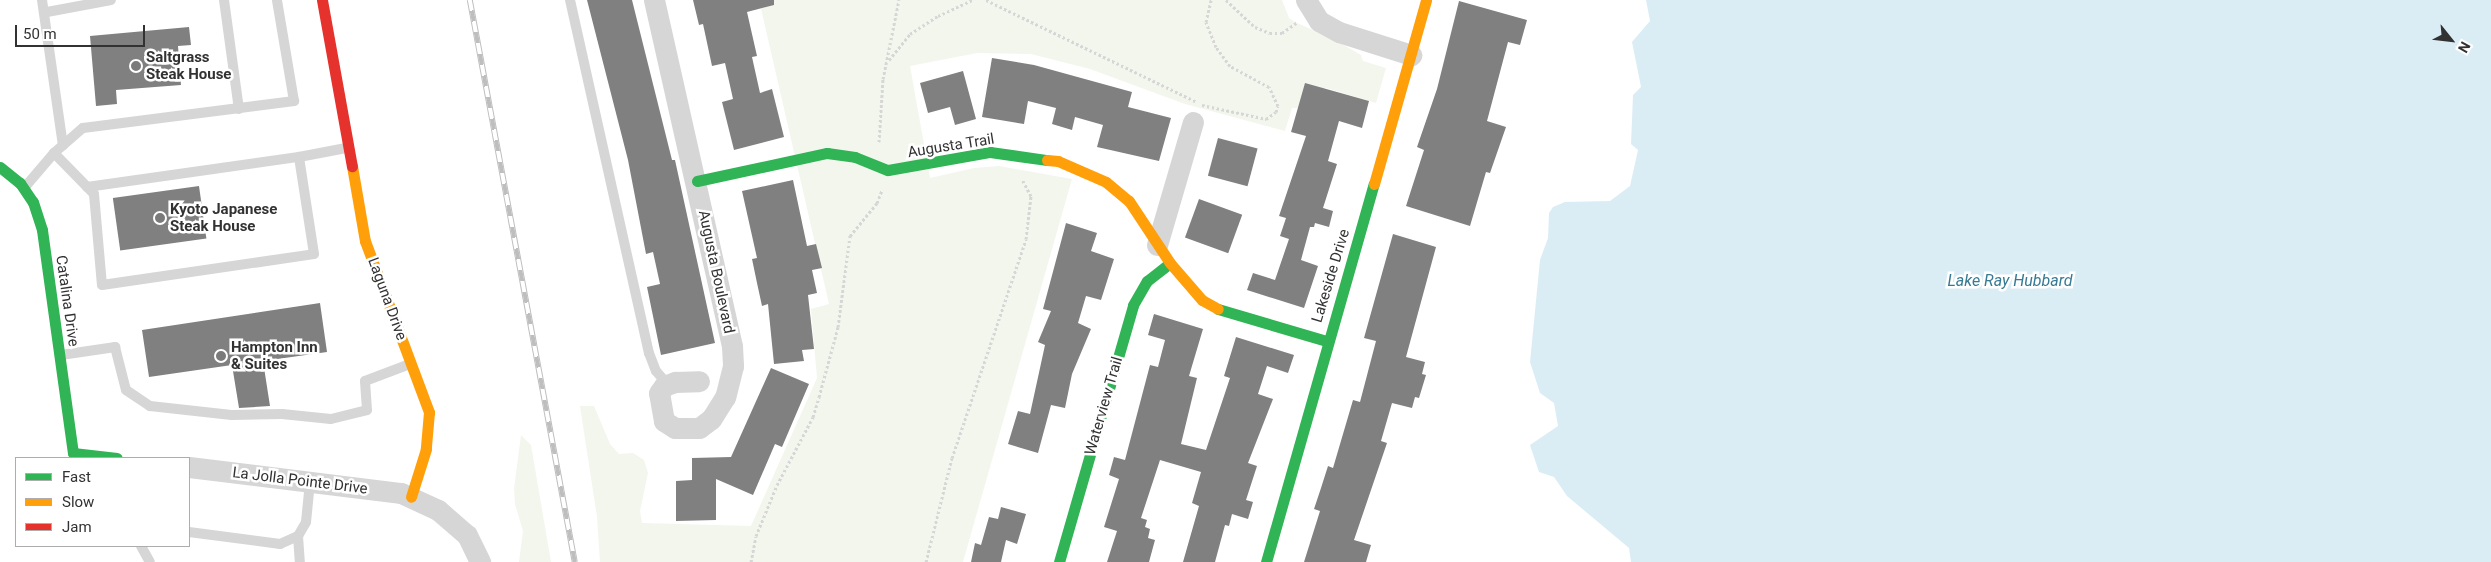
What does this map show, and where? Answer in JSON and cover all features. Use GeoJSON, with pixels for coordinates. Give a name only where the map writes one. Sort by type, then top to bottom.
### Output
{"type":"FeatureCollection","features":[{"type":"Feature","properties":{"kind":"street","name":"Laguna Drive"},"geometry":{"type":"LineString","coordinates":[[322,0],[365,241],[428,412],[429,428],[421,468],[411,497]]}},
{"type":"Feature","properties":{"kind":"street","name":"Augusta Boulevard"},"geometry":{"type":"LineString","coordinates":[[654,0],[697,181],[732,346],[732,366],[725,397],[711,419],[699,428],[675,428],[664,421],[659,393],[668,385]]}},
{"type":"Feature","properties":{"kind":"street","name":"Lakeside Drive"},"geometry":{"type":"LineString","coordinates":[[1266,562],[1327,340],[1426,0]]}},
{"type":"Feature","properties":{"kind":"street"},"geometry":{"type":"LineString","coordinates":[[1308,5],[1319,21],[1339,32],[1411,55]]}},
{"type":"Feature","properties":{"kind":"street"},"geometry":{"type":"LineString","coordinates":[[1156,245],[1193,122]]}},
{"type":"Feature","properties":{"kind":"street","name":"Augusta Trail"},"geometry":{"type":"LineString","coordinates":[[697,181],[828,153],[855,157],[888,170],[990,152],[1058,161],[1106,182],[1129,201],[1156,245],[1202,300],[1222,311],[1327,340]]}},
{"type":"Feature","properties":{"kind":"street","name":"Catalina Drive"},"geometry":{"type":"LineString","coordinates":[[0,167],[23,188],[33,202],[42,230],[73,453],[108,457]]}},
{"type":"Feature","properties":{"kind":"street","name":"Waterview Trail"},"geometry":{"type":"LineString","coordinates":[[1058,562],[1133,305],[1146,282],[1170,263]]}},
{"type":"Feature","properties":{"kind":"street"},"geometry":{"type":"LineString","coordinates":[[668,385],[686,380],[699,381]]}},
{"type":"Feature","properties":{"kind":"street","name":"La Jolla Pointe Drive"},"geometry":{"type":"LineString","coordinates":[[190,467],[400,493],[411,497]]}},
{"type":"Feature","properties":{"kind":"street"},"geometry":{"type":"LineString","coordinates":[[411,497],[438,510],[467,535],[480,562]]}},
{"type":"Feature","properties":{"kind":"lane"},"geometry":{"type":"LineString","coordinates":[[42,0],[46,12],[63,145]]}},
{"type":"Feature","properties":{"kind":"lane"},"geometry":{"type":"LineString","coordinates":[[46,12],[111,0]]}},
{"type":"Feature","properties":{"kind":"lane"},"geometry":{"type":"LineString","coordinates":[[224,0],[239,108]]}},
{"type":"Feature","properties":{"kind":"lane"},"geometry":{"type":"LineString","coordinates":[[23,188],[54,153],[83,128],[294,101],[277,0]]}},
{"type":"Feature","properties":{"kind":"lane"},"geometry":{"type":"LineString","coordinates":[[570,0],[649,354],[656,371],[668,385]]}},
{"type":"Feature","properties":{"kind":"lane"},"geometry":{"type":"LineString","coordinates":[[87,187],[299,157],[347,148]]}},
{"type":"Feature","properties":{"kind":"lane"},"geometry":{"type":"LineString","coordinates":[[54,153],[94,194],[102,285],[314,254],[299,157]]}},
{"type":"Feature","properties":{"kind":"lane"},"geometry":{"type":"LineString","coordinates":[[60,355],[115,347],[126,390],[150,406],[232,415],[282,414],[331,419],[367,410],[366,381],[411,364]]}},
{"type":"Feature","properties":{"kind":"lane"},"geometry":{"type":"LineString","coordinates":[[300,562],[298,536],[306,522],[310,482]]}},
{"type":"Feature","properties":{"kind":"lane"},"geometry":{"type":"LineString","coordinates":[[190,532],[280,544],[298,536]]}},
{"type":"Feature","properties":{"kind":"lane"},"geometry":{"type":"LineString","coordinates":[[142,547],[150,562]]}},
{"type":"Feature","properties":{"kind":"path"},"geometry":{"type":"LineString","coordinates":[[871,164],[880,133],[883,79],[889,60],[899,0]]}},
{"type":"Feature","properties":{"kind":"path"},"geometry":{"type":"LineString","coordinates":[[889,60],[910,34],[938,16],[973,0]]}},
{"type":"Feature","properties":{"kind":"path"},"geometry":{"type":"LineString","coordinates":[[986,0],[1192,101],[1260,119],[1272,117],[1278,106],[1273,92],[1230,66],[1216,47],[1206,22],[1211,0]]}},
{"type":"Feature","properties":{"kind":"path"},"geometry":{"type":"LineString","coordinates":[[1226,0],[1255,27],[1270,33],[1282,33],[1292,28],[1308,5]]}},
{"type":"Feature","properties":{"kind":"path"},"geometry":{"type":"LineString","coordinates":[[751,562],[756,536],[777,485],[808,426],[819,397],[838,327],[850,236],[876,204],[888,170]]}},
{"type":"Feature","properties":{"kind":"path"},"geometry":{"type":"LineString","coordinates":[[926,562],[952,458],[1026,239],[1031,196],[1028,187],[1018,176]]}},
{"type":"Feature","properties":{"kind":"shaded area"},"geometry":{"type":"Polygon","coordinates":[[[759,0],[1282,0],[1289,18],[1295,22],[1337,41],[1361,55],[1363,61],[1386,68],[1376,103],[1326,88],[1300,108],[1292,108],[1285,131],[1185,104],[1090,69],[1031,54],[977,53],[910,66],[930,178],[974,168],[999,166],[1072,179],[963,562],[600,562],[597,517],[580,406],[594,406],[610,444],[619,454],[633,453],[644,460],[648,473],[640,511],[642,523],[751,526],[817,378],[811,309],[829,304],[759,0]]]}},
{"type":"Feature","properties":{"kind":"shaded area"},"geometry":{"type":"Polygon","coordinates":[[[521,435],[531,445],[551,562],[519,562],[523,531],[515,504],[514,489],[521,435]]]}},
{"type":"Feature","properties":{"kind":"water","name":"Lake Ray Hubbard"},"geometry":{"type":"Polygon","coordinates":[[[1646,0],[2491,0],[2491,562],[1631,562],[1629,548],[1567,496],[1554,477],[1539,472],[1530,445],[1558,426],[1554,403],[1540,393],[1530,362],[1540,260],[1548,238],[1549,213],[1553,207],[1565,202],[1610,201],[1630,186],[1638,150],[1631,144],[1633,95],[1641,87],[1632,42],[1650,21],[1646,0]]]}},
{"type":"Feature","properties":{"kind":"building"},"geometry":{"type":"Polygon","coordinates":[[[587,0],[632,0],[672,160],[675,160],[715,343],[661,355],[647,287],[660,284],[653,252],[646,254],[628,160],[587,0]]]}},
{"type":"Feature","properties":{"kind":"building"},"geometry":{"type":"Polygon","coordinates":[[[693,0],[774,0],[774,5],[747,12],[757,56],[752,57],[760,93],[772,89],[784,137],[734,150],[722,102],[733,99],[725,63],[712,66],[703,24],[699,25],[693,0]]]}},
{"type":"Feature","properties":{"kind":"building"},"geometry":{"type":"Polygon","coordinates":[[[1459,1],[1527,20],[1520,45],[1508,42],[1487,121],[1506,127],[1490,173],[1486,172],[1470,226],[1406,206],[1424,150],[1417,147],[1437,89],[1459,1]]]}},
{"type":"Feature","properties":{"kind":"building","name":"Saltgrass Steak House"},"geometry":{"type":"Polygon","coordinates":[[[189,27],[191,45],[178,46],[181,85],[116,90],[117,104],[96,106],[90,36],[189,27]]]}},
{"type":"Feature","properties":{"kind":"building"},"geometry":{"type":"Polygon","coordinates":[[[992,58],[1034,65],[1132,92],[1128,107],[1171,118],[1159,161],[1097,147],[1103,125],[1075,117],[1072,130],[1052,124],[1056,108],[1028,101],[1024,124],[982,117],[992,58]]]}},
{"type":"Feature","properties":{"kind":"building"},"geometry":{"type":"Polygon","coordinates":[[[963,71],[976,119],[955,125],[950,107],[928,113],[920,83],[963,71]]]}},
{"type":"Feature","properties":{"kind":"building"},"geometry":{"type":"Polygon","coordinates":[[[1305,83],[1369,101],[1362,128],[1339,121],[1328,161],[1337,164],[1323,208],[1333,211],[1329,227],[1315,223],[1314,227],[1310,227],[1301,260],[1318,266],[1304,308],[1247,290],[1253,273],[1275,280],[1289,239],[1280,236],[1286,218],[1279,216],[1306,136],[1291,132],[1305,83]]]}},
{"type":"Feature","properties":{"kind":"building"},"geometry":{"type":"Polygon","coordinates":[[[1218,138],[1258,149],[1248,186],[1208,176],[1218,138]]]}},
{"type":"Feature","properties":{"kind":"building"},"geometry":{"type":"Polygon","coordinates":[[[793,180],[807,246],[816,244],[822,268],[812,270],[817,293],[808,295],[814,349],[802,350],[804,361],[774,364],[768,304],[762,306],[752,259],[757,258],[742,191],[793,180]]]}},
{"type":"Feature","properties":{"kind":"building","name":"Kyoto Japanese Steak House"},"geometry":{"type":"Polygon","coordinates":[[[199,186],[206,238],[120,251],[113,198],[199,186]]]}},
{"type":"Feature","properties":{"kind":"building"},"geometry":{"type":"Polygon","coordinates":[[[1199,199],[1242,215],[1228,253],[1185,238],[1199,199]]]}},
{"type":"Feature","properties":{"kind":"building"},"geometry":{"type":"Polygon","coordinates":[[[1066,223],[1097,233],[1091,251],[1114,259],[1101,300],[1086,296],[1078,323],[1091,329],[1072,374],[1065,408],[1051,405],[1038,453],[1008,444],[1018,411],[1030,414],[1045,345],[1038,342],[1051,311],[1043,309],[1066,223]]]}},
{"type":"Feature","properties":{"kind":"building"},"geometry":{"type":"Polygon","coordinates":[[[1393,234],[1436,247],[1406,357],[1425,362],[1422,374],[1426,375],[1419,398],[1415,397],[1412,408],[1392,403],[1381,441],[1387,443],[1354,540],[1371,545],[1366,562],[1304,562],[1320,511],[1314,509],[1328,466],[1333,468],[1353,400],[1360,402],[1376,341],[1364,338],[1393,234]]]}},
{"type":"Feature","properties":{"kind":"building","name":"Hampton Inn & Suites"},"geometry":{"type":"Polygon","coordinates":[[[320,303],[327,352],[263,361],[270,406],[239,408],[232,365],[149,377],[142,330],[320,303]]]}},
{"type":"Feature","properties":{"kind":"building"},"geometry":{"type":"Polygon","coordinates":[[[1154,314],[1203,329],[1189,376],[1197,378],[1181,444],[1206,450],[1230,378],[1224,376],[1236,337],[1294,355],[1288,373],[1267,366],[1258,394],[1273,399],[1248,463],[1257,466],[1246,500],[1253,502],[1248,519],[1232,514],[1229,526],[1225,525],[1215,562],[1183,562],[1199,506],[1192,503],[1201,472],[1160,460],[1141,518],[1147,520],[1145,527],[1150,529],[1148,538],[1155,540],[1149,562],[1107,562],[1117,531],[1104,527],[1119,479],[1109,475],[1114,457],[1125,460],[1150,365],[1158,367],[1165,340],[1148,335],[1154,314]]]}},
{"type":"Feature","properties":{"kind":"building"},"geometry":{"type":"Polygon","coordinates":[[[771,368],[809,384],[782,447],[775,444],[753,495],[716,479],[716,520],[676,521],[676,481],[692,480],[692,458],[731,457],[771,368]]]}},
{"type":"Feature","properties":{"kind":"building"},"geometry":{"type":"Polygon","coordinates":[[[1001,507],[1026,514],[1017,544],[1006,540],[1001,562],[971,562],[975,543],[981,545],[989,517],[998,519],[1001,507]]]}},
{"type":"Feature","properties":{"kind":"railway"},"geometry":{"type":"LineString","coordinates":[[470,0],[575,562]]}},
{"type":"Feature","properties":{"kind":"traffic: fast"},"geometry":{"type":"LineString","coordinates":[[697,181],[827,153],[855,157],[888,170],[990,152],[1047,160]]}},
{"type":"Feature","properties":{"kind":"traffic: fast"},"geometry":{"type":"LineString","coordinates":[[0,167],[20,183],[33,202],[42,230],[73,453],[108,457]]}},
{"type":"Feature","properties":{"kind":"traffic: fast"},"geometry":{"type":"LineString","coordinates":[[1266,562],[1374,184]]}},
{"type":"Feature","properties":{"kind":"traffic: fast"},"geometry":{"type":"LineString","coordinates":[[1059,562],[1133,305],[1147,281],[1170,263]]}},
{"type":"Feature","properties":{"kind":"traffic: fast"},"geometry":{"type":"LineString","coordinates":[[1218,309],[1327,341]]}},
{"type":"Feature","properties":{"kind":"traffic: slow"},"geometry":{"type":"LineString","coordinates":[[1374,184],[1426,0]]}},
{"type":"Feature","properties":{"kind":"traffic: slow"},"geometry":{"type":"LineString","coordinates":[[1047,160],[1058,161],[1106,182],[1129,201],[1170,263],[1202,300],[1218,309]]}},
{"type":"Feature","properties":{"kind":"traffic: slow"},"geometry":{"type":"LineString","coordinates":[[352,166],[365,241],[429,412],[426,449],[411,497]]}},
{"type":"Feature","properties":{"kind":"traffic: jam"},"geometry":{"type":"LineString","coordinates":[[322,0],[352,166]]}},
{"type":"Feature","properties":{"kind":"place","name":"Saltgrass Steak House"},"geometry":{"type":"Point","coordinates":[136,66]}},
{"type":"Feature","properties":{"kind":"place","name":"Kyoto Japanese Steak House"},"geometry":{"type":"Point","coordinates":[160,218]}},
{"type":"Feature","properties":{"kind":"place","name":"Hampton Inn & Suites"},"geometry":{"type":"Point","coordinates":[221,356]}}]}
